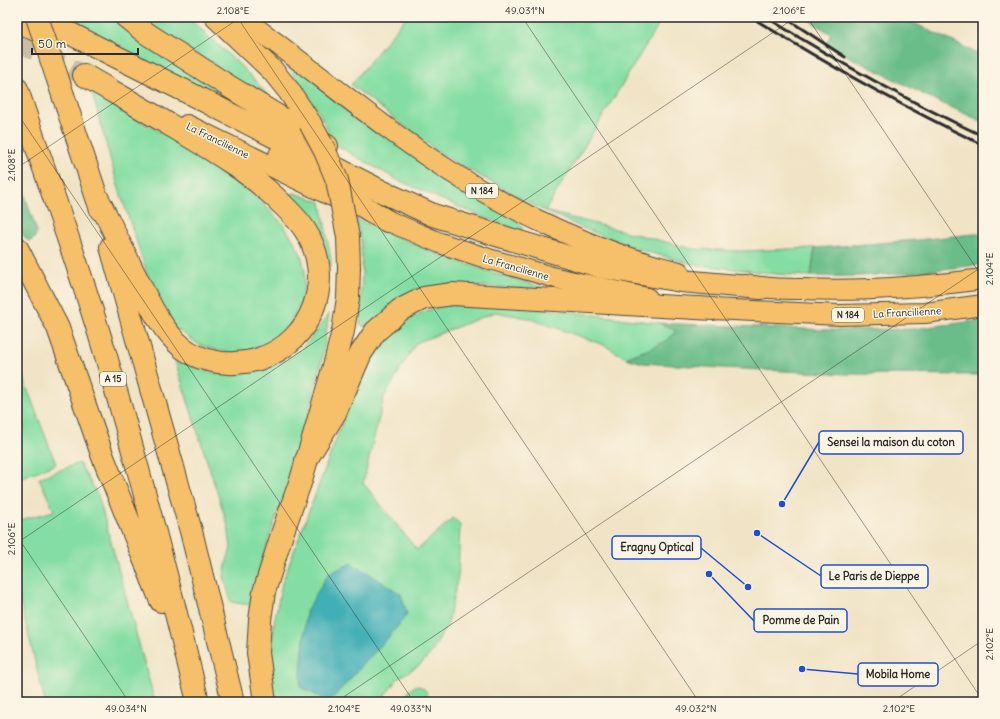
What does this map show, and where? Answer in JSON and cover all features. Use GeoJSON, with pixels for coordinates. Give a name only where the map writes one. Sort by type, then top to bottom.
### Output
{"type":"FeatureCollection","features":[{"type":"Feature","properties":{"kind":"highway"},"geometry":{"type":"LineString","coordinates":[[37,17],[97,197],[191,531],[233,702]]}},
{"type":"Feature","properties":{"kind":"highway"},"geometry":{"type":"LineString","coordinates":[[37,17],[382,192],[433,214],[602,267],[681,281],[761,288]]}},
{"type":"Feature","properties":{"kind":"highway"},"geometry":{"type":"LineString","coordinates":[[126,17],[146,33],[230,87],[399,190],[490,233]]}},
{"type":"Feature","properties":{"kind":"highway"},"geometry":{"type":"LineString","coordinates":[[216,17],[272,70],[289,91],[310,123],[325,151],[337,180],[348,237],[348,298],[343,331],[306,460],[264,592],[258,652],[265,702]]}},
{"type":"Feature","properties":{"kind":"highway","name":"N 184"},"geometry":{"type":"LineString","coordinates":[[241,17],[414,147],[448,170],[484,192],[548,225],[612,252],[687,274],[761,288],[840,291],[926,286],[983,279]]}},
{"type":"Feature","properties":{"kind":"highway"},"geometry":{"type":"LineString","coordinates":[[17,21],[184,103],[297,165],[387,221]]}},
{"type":"Feature","properties":{"kind":"highway"},"geometry":{"type":"LineString","coordinates":[[84,75],[199,142],[241,169],[261,184],[292,214],[305,229],[314,247],[319,268],[319,287],[310,315],[296,335],[286,345],[258,360],[225,364],[204,359],[185,349],[169,334],[154,312],[97,197]]}},
{"type":"Feature","properties":{"kind":"highway","name":"La Francilienne"},"geometry":{"type":"LineString","coordinates":[[84,75],[302,182],[387,221],[440,243],[556,278],[623,293],[712,309],[839,315],[925,313],[983,305]]}},
{"type":"Feature","properties":{"kind":"highway","name":"A 15"},"geometry":{"type":"LineString","coordinates":[[17,89],[59,211],[110,369],[158,541],[198,702]]}},
{"type":"Feature","properties":{"kind":"highway"},"geometry":{"type":"LineString","coordinates":[[17,248],[58,328],[103,457],[191,674]]}},
{"type":"Feature","properties":{"kind":"highway"},"geometry":{"type":"LineString","coordinates":[[306,460],[335,413],[361,353],[375,332],[400,310],[424,298],[452,294],[712,309]]}},
{"type":"Feature","properties":{"kind":"green space"},"geometry":{"type":"Polygon","coordinates":[[[63,17],[112,17],[228,95],[228,100],[227,101],[66,23],[63,17]]]}},
{"type":"Feature","properties":{"kind":"green space"},"geometry":{"type":"Polygon","coordinates":[[[140,17],[187,17],[246,71],[278,108],[140,17]]]}},
{"type":"Feature","properties":{"kind":"green space"},"geometry":{"type":"Polygon","coordinates":[[[406,17],[663,17],[545,211],[445,157],[351,85],[406,17]]]}},
{"type":"Feature","properties":{"kind":"green space"},"geometry":{"type":"Polygon","coordinates":[[[804,17],[901,17],[983,56],[983,122],[935,100],[826,45],[831,34],[804,17]]]}},
{"type":"Feature","properties":{"kind":"green space"},"geometry":{"type":"Polygon","coordinates":[[[274,53],[518,222],[522,227],[522,230],[519,231],[459,207],[398,180],[334,144],[321,116],[295,76],[274,53]]]}},
{"type":"Feature","properties":{"kind":"green space"},"geometry":{"type":"Polygon","coordinates":[[[92,93],[194,151],[237,181],[282,223],[301,255],[305,271],[301,302],[290,323],[280,334],[264,345],[252,350],[233,353],[216,350],[198,344],[174,327],[151,285],[117,183],[92,93]]]}},
{"type":"Feature","properties":{"kind":"green space"},"geometry":{"type":"Polygon","coordinates":[[[17,171],[37,232],[34,238],[30,241],[28,241],[23,234],[17,217],[17,171]]]}},
{"type":"Feature","properties":{"kind":"green space"},"geometry":{"type":"Polygon","coordinates":[[[294,193],[321,202],[332,266],[330,268],[290,197],[291,194],[294,193]]]}},
{"type":"Feature","properties":{"kind":"green space"},"geometry":{"type":"Polygon","coordinates":[[[545,211],[693,249],[744,251],[815,248],[811,276],[776,274],[692,264],[641,250],[583,228],[545,211]]]}},
{"type":"Feature","properties":{"kind":"green space"},"geometry":{"type":"Polygon","coordinates":[[[356,219],[428,250],[475,267],[551,290],[459,285],[366,328],[360,324],[362,272],[361,241],[356,219]]]}},
{"type":"Feature","properties":{"kind":"green space"},"geometry":{"type":"Polygon","coordinates":[[[983,233],[983,264],[897,274],[811,276],[815,248],[983,233]]]}},
{"type":"Feature","properties":{"kind":"green space"},"geometry":{"type":"Polygon","coordinates":[[[448,304],[525,306],[658,323],[673,328],[675,332],[667,340],[660,344],[626,358],[604,345],[528,318],[495,312],[416,343],[384,397],[363,483],[417,550],[453,518],[460,524],[458,576],[448,623],[431,653],[421,664],[397,679],[379,702],[274,702],[270,670],[274,623],[282,583],[359,378],[376,347],[383,338],[397,326],[413,316],[448,304]]]}},
{"type":"Feature","properties":{"kind":"green space"},"geometry":{"type":"Polygon","coordinates":[[[329,313],[322,359],[297,458],[270,535],[249,605],[231,602],[224,576],[231,548],[228,526],[173,355],[197,368],[217,373],[241,373],[265,368],[286,359],[301,349],[329,313]]]}},
{"type":"Feature","properties":{"kind":"green space"},"geometry":{"type":"Polygon","coordinates":[[[983,320],[983,375],[846,374],[643,363],[626,358],[660,344],[672,336],[675,332],[673,328],[658,323],[830,330],[912,329],[983,320]]]}},
{"type":"Feature","properties":{"kind":"green space"},"geometry":{"type":"Polygon","coordinates":[[[17,362],[56,464],[17,479],[17,362]]]}},
{"type":"Feature","properties":{"kind":"green space"},"geometry":{"type":"Polygon","coordinates":[[[79,463],[98,495],[155,702],[45,702],[17,588],[17,521],[54,511],[39,478],[79,463]]]}},
{"type":"Feature","properties":{"kind":"green space"},"geometry":{"type":"Polygon","coordinates":[[[416,686],[422,687],[426,691],[427,696],[425,702],[410,702],[408,699],[408,692],[416,686]]]}},
{"type":"Feature","properties":{"kind":"water"},"geometry":{"type":"Polygon","coordinates":[[[352,563],[401,594],[407,614],[394,631],[329,702],[300,687],[306,612],[328,574],[352,563]]]}},
{"type":"Feature","properties":{"kind":"tunnel"},"geometry":{"type":"LineString","coordinates":[[17,42],[84,75]]}},
{"type":"Feature","properties":{"kind":"railway"},"geometry":{"type":"LineString","coordinates":[[751,17],[865,84],[924,116],[983,145]]}},
{"type":"Feature","properties":{"kind":"railway"},"geometry":{"type":"LineString","coordinates":[[766,17],[873,80],[927,109],[983,136]]}},
{"type":"Feature","properties":{"kind":"railway"},"geometry":{"type":"LineString","coordinates":[[784,17],[845,57]]}},
{"type":"Feature","properties":{"kind":"place","name":"Sensei la maison du coton"},"geometry":{"type":"Point","coordinates":[782,504]}},
{"type":"Feature","properties":{"kind":"place","name":"Le Paris de Dieppe"},"geometry":{"type":"Point","coordinates":[757,533]}},
{"type":"Feature","properties":{"kind":"place","name":"Pomme de Pain"},"geometry":{"type":"Point","coordinates":[709,574]}},
{"type":"Feature","properties":{"kind":"place","name":"Eragny Optical"},"geometry":{"type":"Point","coordinates":[748,587]}},
{"type":"Feature","properties":{"kind":"place","name":"Mobila Home"},"geometry":{"type":"Point","coordinates":[802,669]}}]}
